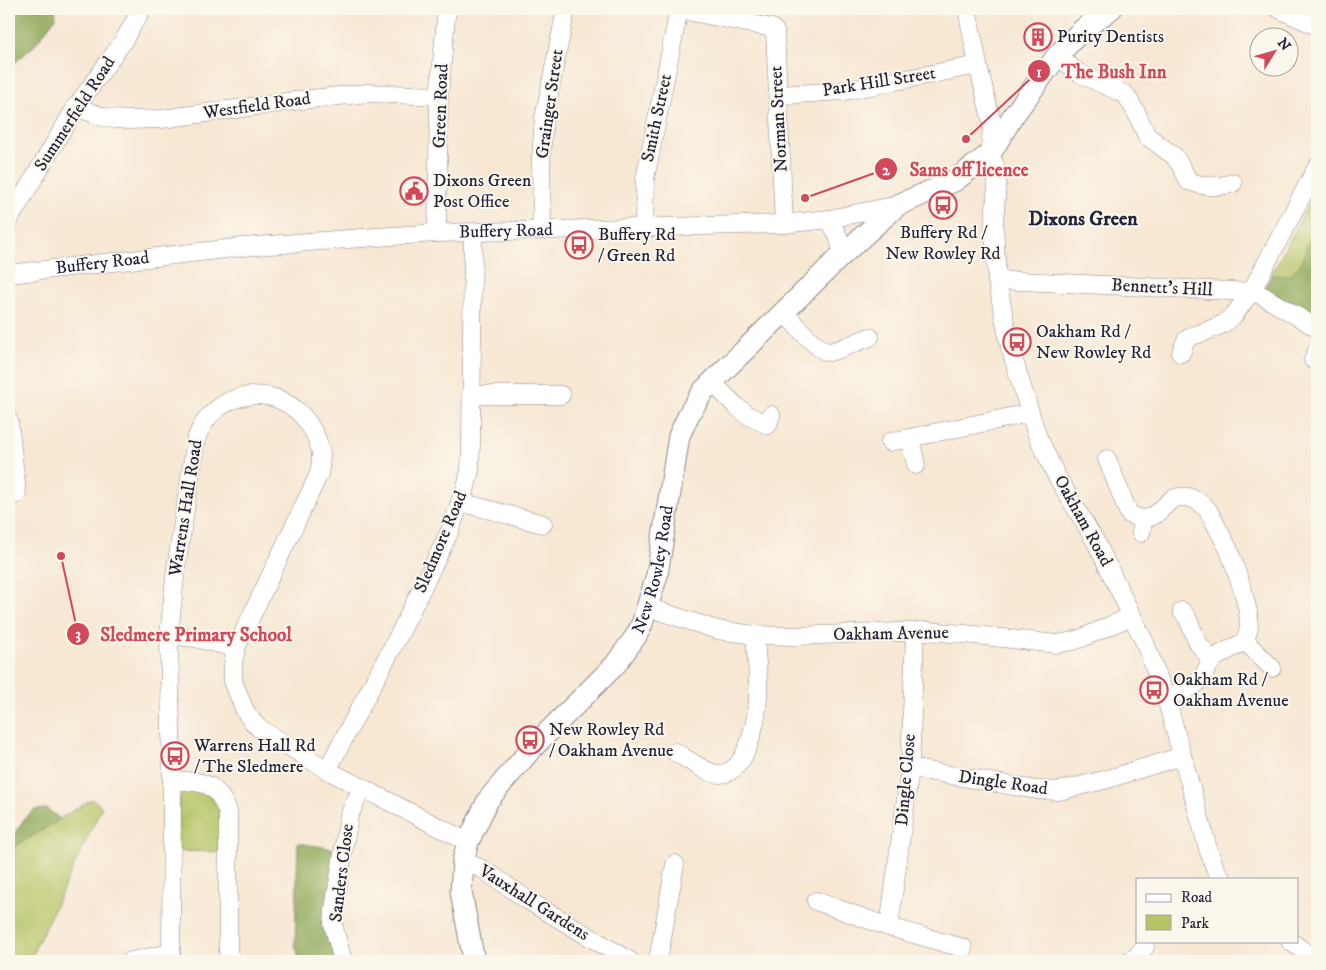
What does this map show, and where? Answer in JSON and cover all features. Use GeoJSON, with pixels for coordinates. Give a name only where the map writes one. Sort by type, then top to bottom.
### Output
{"type":"FeatureCollection","features":[{"type":"Feature","properties":{"kind":"main road"},"geometry":{"type":"LineString","coordinates":[[990,154],[1013,116],[1057,56],[1082,30],[1111,9]]}},
{"type":"Feature","properties":{"kind":"main road","name":"Buffery Road"},"geometry":{"type":"LineString","coordinates":[[898,205],[954,181],[990,154]]}},
{"type":"Feature","properties":{"kind":"main road","name":"New Rowley Road"},"geometry":{"type":"LineString","coordinates":[[474,961],[461,892],[465,851],[488,800],[533,747],[615,665],[636,636],[642,624],[657,575],[679,436],[690,412],[704,390],[712,382],[843,254],[898,205]]}},
{"type":"Feature","properties":{"kind":"street","name":"Summerfield Road"},"geometry":{"type":"LineString","coordinates":[[9,220],[76,107],[122,43],[142,9]]}},
{"type":"Feature","properties":{"kind":"street","name":"Green Road"},"geometry":{"type":"LineString","coordinates":[[437,233],[439,96],[448,9]]}},
{"type":"Feature","properties":{"kind":"street","name":"Grainger Street"},"geometry":{"type":"LineString","coordinates":[[542,230],[540,158],[544,126],[566,9]]}},
{"type":"Feature","properties":{"kind":"street","name":"Norman Street"},"geometry":{"type":"LineString","coordinates":[[678,9],[759,25],[775,30],[784,224]]}},
{"type":"Feature","properties":{"kind":"street","name":"Smith Street"},"geometry":{"type":"LineString","coordinates":[[644,228],[645,179],[678,9]]}},
{"type":"Feature","properties":{"kind":"street"},"geometry":{"type":"LineString","coordinates":[[967,9],[992,123],[990,154]]}},
{"type":"Feature","properties":{"kind":"street"},"geometry":{"type":"LineString","coordinates":[[1279,9],[1317,26]]}},
{"type":"Feature","properties":{"kind":"street"},"geometry":{"type":"LineString","coordinates":[[1057,56],[1079,73],[1126,95],[1147,136],[1174,156],[1188,181],[1218,187],[1233,183]]}},
{"type":"Feature","properties":{"kind":"street","name":"Park Hill Street"},"geometry":{"type":"LineString","coordinates":[[779,95],[845,91],[978,65]]}},
{"type":"Feature","properties":{"kind":"street","name":"Westfield Road"},"geometry":{"type":"LineString","coordinates":[[76,107],[115,120],[129,120],[181,116],[368,93],[439,96]]}},
{"type":"Feature","properties":{"kind":"street","name":"Oakham Road"},"geometry":{"type":"LineString","coordinates":[[990,154],[997,170],[994,222],[997,280],[1010,348],[1037,435],[1056,475],[1097,544],[1145,643],[1166,698],[1210,852],[1216,870],[1221,878]]}},
{"type":"Feature","properties":{"kind":"street"},"geometry":{"type":"LineString","coordinates":[[1181,353],[1186,340],[1222,324],[1234,315],[1251,292],[1317,168]]}},
{"type":"Feature","properties":{"kind":"street","name":"Buffery Road"},"geometry":{"type":"LineString","coordinates":[[9,274],[243,247],[437,233],[784,224],[829,219],[898,205]]}},
{"type":"Feature","properties":{"kind":"street"},"geometry":{"type":"LineString","coordinates":[[829,219],[838,236],[843,254]]}},
{"type":"Feature","properties":{"kind":"street","name":"Sledmore Road"},"geometry":{"type":"LineString","coordinates":[[327,770],[400,633],[449,533],[466,487],[470,470],[471,443],[473,233]]}},
{"type":"Feature","properties":{"kind":"street","name":"Bennett's Hill"},"geometry":{"type":"LineString","coordinates":[[997,280],[1251,292],[1261,295],[1317,328]]}},
{"type":"Feature","properties":{"kind":"street"},"geometry":{"type":"LineString","coordinates":[[784,312],[817,346],[828,352],[870,337]]}},
{"type":"Feature","properties":{"kind":"street"},"geometry":{"type":"LineString","coordinates":[[712,382],[748,416],[768,426]]}},
{"type":"Feature","properties":{"kind":"street"},"geometry":{"type":"LineString","coordinates":[[471,395],[561,395]]}},
{"type":"Feature","properties":{"kind":"street","name":"Warrens Hall Road"},"geometry":{"type":"LineString","coordinates":[[171,957],[172,780],[169,635],[176,568],[196,439],[199,429],[212,413],[225,403],[245,396],[269,396],[287,402],[295,408],[315,433],[321,454],[319,474],[236,648],[233,664],[233,681],[245,711],[252,721],[268,734],[327,770],[362,787],[465,851]]}},
{"type":"Feature","properties":{"kind":"street"},"geometry":{"type":"LineString","coordinates":[[890,442],[1030,413]]}},
{"type":"Feature","properties":{"kind":"street"},"geometry":{"type":"LineString","coordinates":[[9,429],[17,494]]}},
{"type":"Feature","properties":{"kind":"street"},"geometry":{"type":"LineString","coordinates":[[910,438],[916,465]]}},
{"type":"Feature","properties":{"kind":"street"},"geometry":{"type":"LineString","coordinates":[[1107,459],[1129,514],[1142,527],[1172,499],[1179,497],[1189,497],[1199,502],[1208,510],[1229,550],[1243,591],[1248,612],[1249,628],[1245,641],[1211,660],[1200,680],[1166,698]]}},
{"type":"Feature","properties":{"kind":"street"},"geometry":{"type":"LineString","coordinates":[[460,502],[542,524]]}},
{"type":"Feature","properties":{"kind":"street","name":"Oakham Avenue"},"geometry":{"type":"LineString","coordinates":[[647,607],[717,630],[755,635],[795,636],[926,632],[965,634],[1057,644],[1082,638],[1132,616]]}},
{"type":"Feature","properties":{"kind":"street"},"geometry":{"type":"LineString","coordinates":[[1182,611],[1187,617],[1198,644],[1211,660]]}},
{"type":"Feature","properties":{"kind":"street","name":"Dingle Close"},"geometry":{"type":"LineString","coordinates":[[889,927],[910,768],[915,633]]}},
{"type":"Feature","properties":{"kind":"street"},"geometry":{"type":"LineString","coordinates":[[169,635],[195,638],[236,648]]}},
{"type":"Feature","properties":{"kind":"street"},"geometry":{"type":"LineString","coordinates":[[675,752],[711,773],[720,774],[736,768],[743,758],[752,731],[758,695],[755,635]]}},
{"type":"Feature","properties":{"kind":"street"},"geometry":{"type":"LineString","coordinates":[[1245,641],[1275,670]]}},
{"type":"Feature","properties":{"kind":"street","name":"Dingle Road"},"geometry":{"type":"LineString","coordinates":[[910,768],[1036,790],[1059,790],[1108,779],[1182,756]]}},
{"type":"Feature","properties":{"kind":"street"},"geometry":{"type":"LineString","coordinates":[[172,780],[200,782],[208,785],[224,801],[228,812],[228,951],[231,961]]}},
{"type":"Feature","properties":{"kind":"street","name":"Sanders Close"},"geometry":{"type":"LineString","coordinates":[[343,961],[333,924],[334,909],[349,816],[362,787]]}},
{"type":"Feature","properties":{"kind":"street","name":"Vauxhall Gardens"},"geometry":{"type":"LineString","coordinates":[[465,851],[484,870],[529,901],[630,961]]}},
{"type":"Feature","properties":{"kind":"street"},"geometry":{"type":"LineString","coordinates":[[658,961],[675,864]]}},
{"type":"Feature","properties":{"kind":"street"},"geometry":{"type":"LineString","coordinates":[[816,901],[889,927],[963,948]]}},
{"type":"Feature","properties":{"kind":"street"},"geometry":{"type":"LineString","coordinates":[[131,961],[171,957]]}},
{"type":"Feature","properties":{"kind":"green space"},"geometry":{"type":"Polygon","coordinates":[[[9,9],[55,9],[56,17],[34,46],[11,66],[9,73],[9,9]]]}},
{"type":"Feature","properties":{"kind":"green space"},"geometry":{"type":"Polygon","coordinates":[[[712,9],[775,9],[767,20],[712,9]]]}},
{"type":"Feature","properties":{"kind":"green space"},"geometry":{"type":"Polygon","coordinates":[[[1317,188],[1317,320],[1264,289],[1317,188]]]}},
{"type":"Feature","properties":{"kind":"green space"},"geometry":{"type":"Polygon","coordinates":[[[1317,228],[1317,320],[1264,289],[1271,276],[1290,275],[1300,265],[1310,239],[1317,228]]]}},
{"type":"Feature","properties":{"kind":"green space"},"geometry":{"type":"Polygon","coordinates":[[[186,788],[205,792],[212,797],[222,819],[221,852],[178,851],[179,800],[186,788]]]}},
{"type":"Feature","properties":{"kind":"green space"},"geometry":{"type":"Polygon","coordinates":[[[92,799],[102,807],[29,961],[9,961],[9,850],[92,799]]]}},
{"type":"Feature","properties":{"kind":"green space"},"geometry":{"type":"Polygon","coordinates":[[[47,809],[60,819],[9,850],[9,838],[15,833],[24,819],[34,810],[47,809]]]}},
{"type":"Feature","properties":{"kind":"green space"},"geometry":{"type":"Polygon","coordinates":[[[298,843],[336,849],[338,961],[300,961],[295,944],[298,843]]]}},
{"type":"Feature","properties":{"kind":"place","name":"Purity Dentists"},"geometry":{"type":"Point","coordinates":[1038,37]}},
{"type":"Feature","properties":{"kind":"place","name":"The Bush Inn"},"geometry":{"type":"Point","coordinates":[966,139]}},
{"type":"Feature","properties":{"kind":"place","name":"Dixons Green Post Office"},"geometry":{"type":"Point","coordinates":[414,191]}},
{"type":"Feature","properties":{"kind":"place","name":"Sams off licence"},"geometry":{"type":"Point","coordinates":[805,198]}},
{"type":"Feature","properties":{"kind":"place","name":"Buffery Rd / New Rowley Rd"},"geometry":{"type":"Point","coordinates":[943,205]}},
{"type":"Feature","properties":{"kind":"place","name":"Buffery Rd / Green Rd"},"geometry":{"type":"Point","coordinates":[579,245]}},
{"type":"Feature","properties":{"kind":"place","name":"Oakham Rd / New Rowley Rd"},"geometry":{"type":"Point","coordinates":[1017,342]}},
{"type":"Feature","properties":{"kind":"place","name":"Sledmere Primary School"},"geometry":{"type":"Point","coordinates":[61,556]}},
{"type":"Feature","properties":{"kind":"place","name":"Oakham Rd / Oakham Avenue"},"geometry":{"type":"Point","coordinates":[1154,690]}},
{"type":"Feature","properties":{"kind":"place","name":"New Rowley Rd / Oakham Avenue"},"geometry":{"type":"Point","coordinates":[530,740]}},
{"type":"Feature","properties":{"kind":"place","name":"Warrens Hall Rd / The Sledmere"},"geometry":{"type":"Point","coordinates":[175,756]}},
{"type":"Feature","properties":{"kind":"district","name":"Dixons Green"},"geometry":{"type":"Point","coordinates":[1083,219]}}]}
